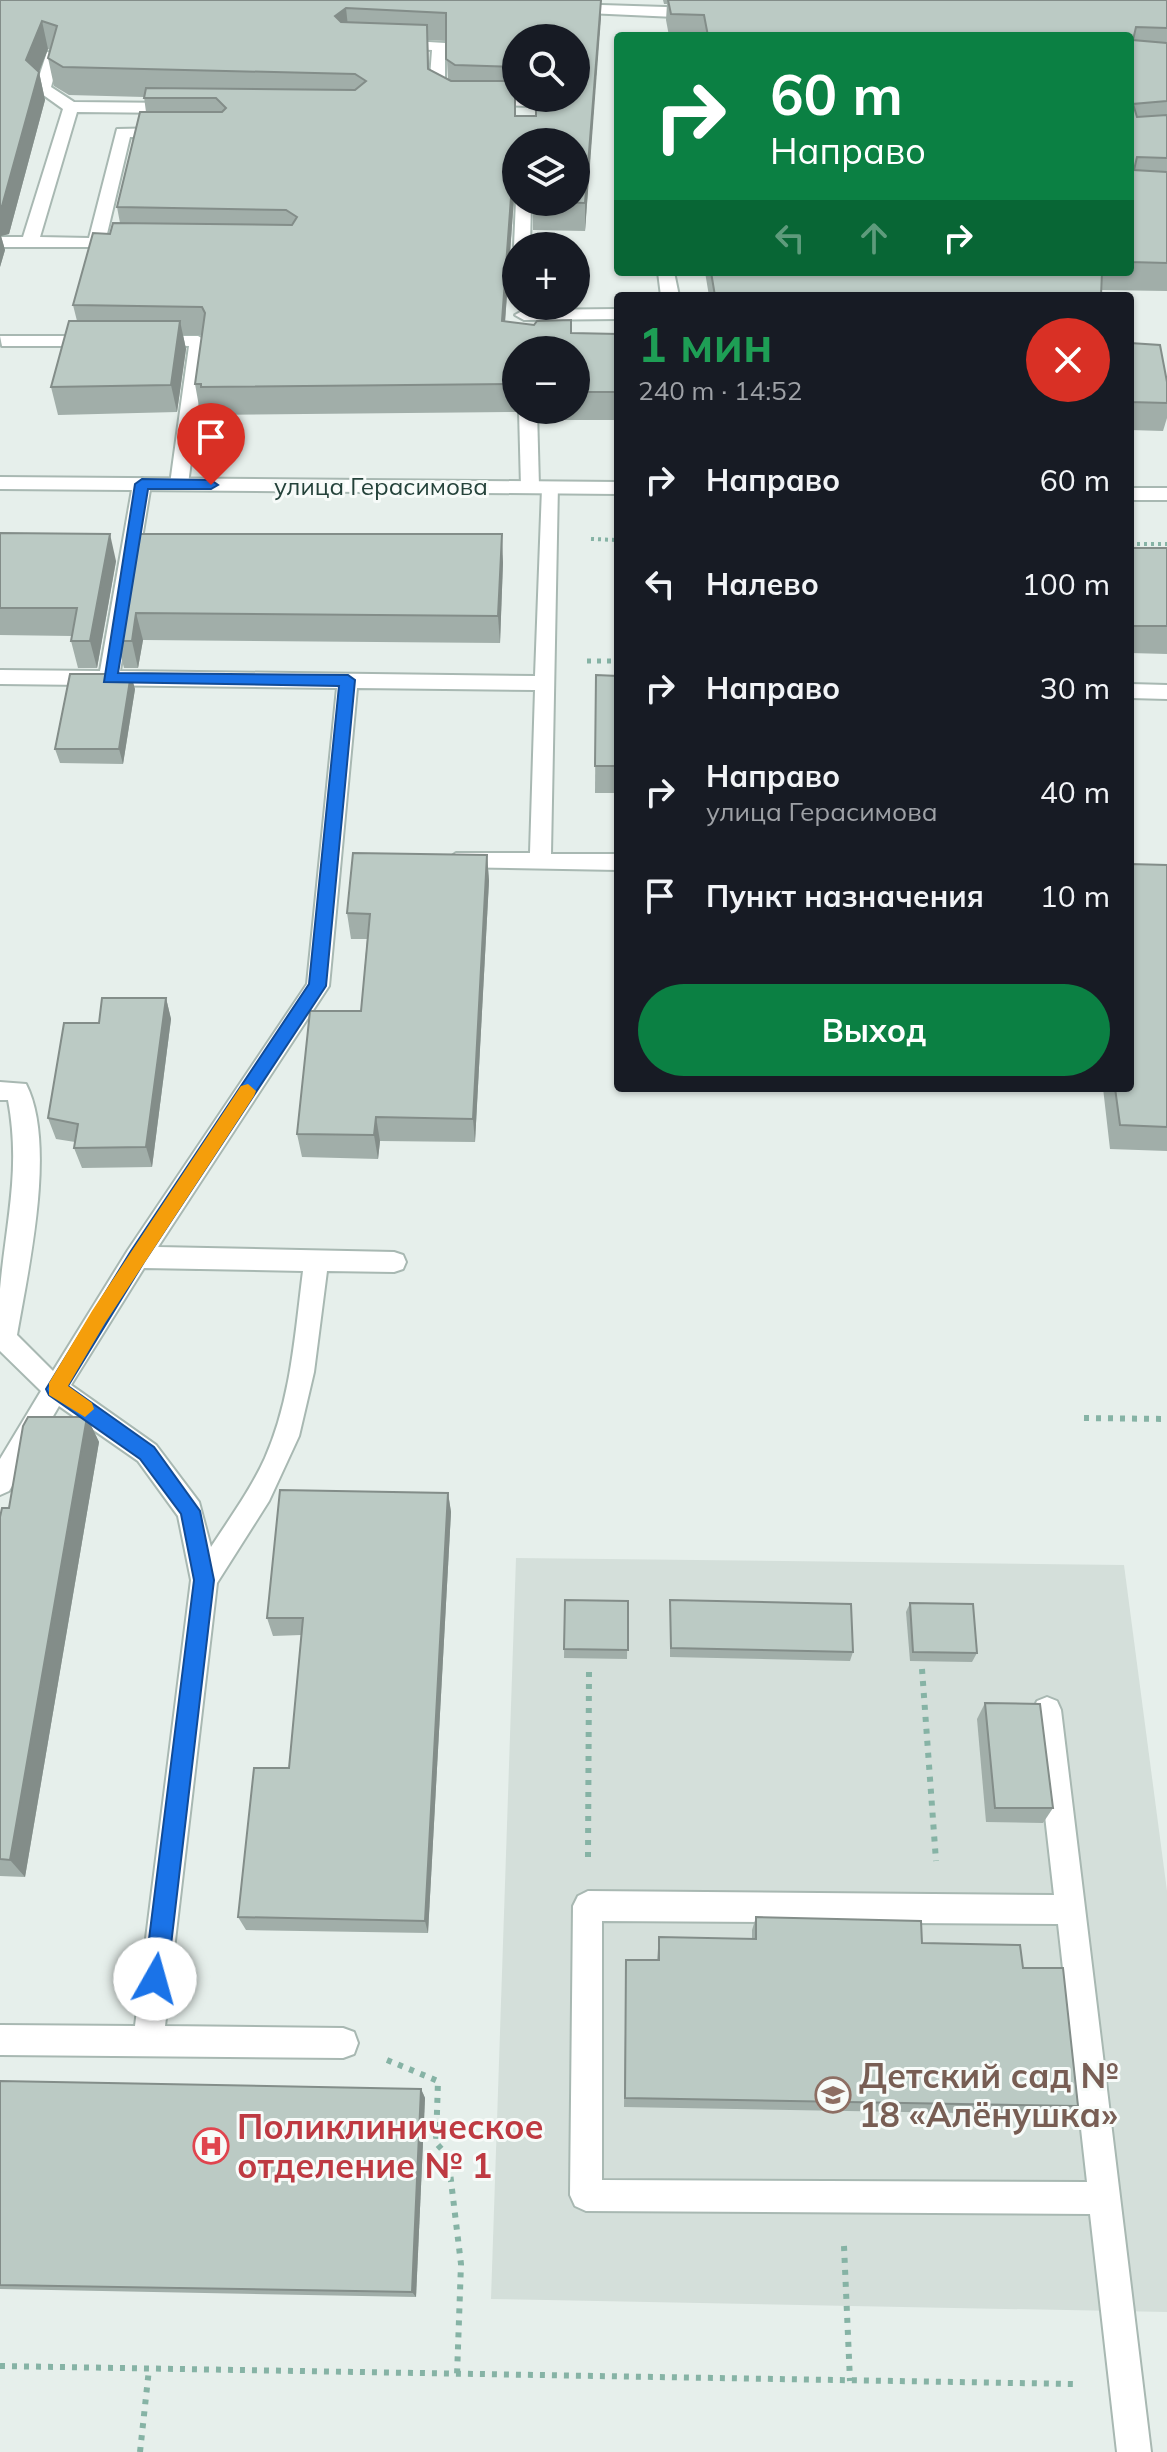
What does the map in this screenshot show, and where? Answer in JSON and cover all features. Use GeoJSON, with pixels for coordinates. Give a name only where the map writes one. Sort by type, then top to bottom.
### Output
{"type":"FeatureCollection","features":[{"type":"Feature","properties":{"kind":"street"},"geometry":{"type":"LineString","coordinates":[[556,9],[713,13]]}},
{"type":"Feature","properties":{"kind":"street"},"geometry":{"type":"LineString","coordinates":[[379,44],[440,46],[437,91],[453,101],[502,104]]}},
{"type":"Feature","properties":{"kind":"street"},"geometry":{"type":"LineString","coordinates":[[52,55],[43,89],[71,107],[198,108]]}},
{"type":"Feature","properties":{"kind":"street"},"geometry":{"type":"LineString","coordinates":[[30,242],[71,107]]}},
{"type":"Feature","properties":{"kind":"street"},"geometry":{"type":"LineString","coordinates":[[96,243],[123,132],[178,133]]}},
{"type":"Feature","properties":{"kind":"street"},"geometry":{"type":"LineString","coordinates":[[0,242],[141,244]]}},
{"type":"Feature","properties":{"kind":"street"},"geometry":{"type":"LineString","coordinates":[[590,313],[614,314]]}},
{"type":"Feature","properties":{"kind":"street"},"geometry":{"type":"LineString","coordinates":[[2,341],[108,341]]}},
{"type":"Feature","properties":{"kind":"street"},"geometry":{"type":"LineString","coordinates":[[138,341],[198,341],[179,484]]}},
{"type":"Feature","properties":{"kind":"street"},"geometry":{"type":"LineString","coordinates":[[530,424],[549,539],[540,861]]}},
{"type":"Feature","properties":{"kind":"street","name":"улица Герасимова"},"geometry":{"type":"LineString","coordinates":[[0,483],[614,488]]}},
{"type":"Feature","properties":{"kind":"street"},"geometry":{"type":"LineString","coordinates":[[109,678],[142,484]]}},
{"type":"Feature","properties":{"kind":"street"},"geometry":{"type":"LineString","coordinates":[[1134,494],[1167,494]]}},
{"type":"Feature","properties":{"kind":"street"},"geometry":{"type":"LineString","coordinates":[[0,677],[546,683]]}},
{"type":"Feature","properties":{"kind":"street"},"geometry":{"type":"LineString","coordinates":[[0,1483],[137,1257],[318,986],[339,859],[348,680]]}},
{"type":"Feature","properties":{"kind":"street"},"geometry":{"type":"LineString","coordinates":[[1134,691],[1167,692]]}},
{"type":"Feature","properties":{"kind":"street"},"geometry":{"type":"LineString","coordinates":[[436,860],[614,862]]}},
{"type":"Feature","properties":{"kind":"street"},"geometry":{"type":"LineString","coordinates":[[0,1091],[18,1091],[27,1127],[27,1197],[4,1337],[21,1359],[56,1389],[147,1453],[190,1511],[204,1580],[148,2041]]}},
{"type":"Feature","properties":{"kind":"street"},"geometry":{"type":"LineString","coordinates":[[137,1257],[394,1262]]}},
{"type":"Feature","properties":{"kind":"street"},"geometry":{"type":"LineString","coordinates":[[204,1580],[248,1512],[285,1439],[303,1368],[316,1261]]}},
{"type":"Feature","properties":{"kind":"street"},"geometry":{"type":"LineString","coordinates":[[1047,1710],[1134,2452]]}},
{"type":"Feature","properties":{"kind":"street"},"geometry":{"type":"LineString","coordinates":[[1069,1910],[588,1906],[586,2195],[1103,2198]]}},
{"type":"Feature","properties":{"kind":"street"},"geometry":{"type":"LineString","coordinates":[[0,2040],[343,2043]]}},
{"type":"Feature","properties":{"kind":"path"},"geometry":{"type":"LineString","coordinates":[[549,539],[614,540]]}},
{"type":"Feature","properties":{"kind":"path"},"geometry":{"type":"LineString","coordinates":[[1134,544],[1167,544]]}},
{"type":"Feature","properties":{"kind":"path"},"geometry":{"type":"LineString","coordinates":[[1084,1418],[1167,1419]]}},
{"type":"Feature","properties":{"kind":"path"},"geometry":{"type":"LineString","coordinates":[[922,1669],[940,1910]]}},
{"type":"Feature","properties":{"kind":"path"},"geometry":{"type":"LineString","coordinates":[[588,1906],[589,1671]]}},
{"type":"Feature","properties":{"kind":"path"},"geometry":{"type":"LineString","coordinates":[[343,2043],[438,2081],[436,2143],[448,2156],[461,2264],[457,2375]]}},
{"type":"Feature","properties":{"kind":"path"},"geometry":{"type":"LineString","coordinates":[[842,2197],[850,2381]]}},
{"type":"Feature","properties":{"kind":"path"},"geometry":{"type":"LineString","coordinates":[[0,2366],[1126,2385]]}},
{"type":"Feature","properties":{"kind":"path"},"geometry":{"type":"LineString","coordinates":[[140,2452],[149,2369]]}},
{"type":"Feature","properties":{"kind":"shaded area","name":"Детский сад № 18 «Алёнушка»"},"geometry":{"type":"Polygon","coordinates":[[[516,1558],[1124,1565],[1167,1891],[1167,2312],[491,2299],[516,1558]]]}},
{"type":"Feature","properties":{"kind":"building"},"geometry":{"type":"Polygon","coordinates":[[[0,0],[601,0],[590,140],[590,128],[502,128],[502,216],[510,216],[508,232],[502,232],[502,321],[534,325],[537,321],[571,320],[571,333],[614,334],[614,392],[590,392],[590,336],[502,336],[502,384],[201,387],[201,384],[195,384],[205,313],[202,307],[73,305],[93,233],[110,234],[113,223],[292,225],[297,217],[286,210],[117,207],[140,112],[222,112],[226,108],[216,98],[144,98],[146,88],[355,90],[366,81],[355,74],[63,67],[48,58],[57,26],[42,21],[26,60],[39,72],[0,206],[0,0]]]}},
{"type":"Feature","properties":{"kind":"building"},"geometry":{"type":"Polygon","coordinates":[[[668,0],[1167,0],[1167,28],[1136,27],[1134,36],[1134,32],[707,32],[704,15],[671,14],[668,0]]]}},
{"type":"Feature","properties":{"kind":"building"},"geometry":{"type":"Polygon","coordinates":[[[1134,40],[1167,43],[1167,101],[1134,104],[1134,40]]]}},
{"type":"Feature","properties":{"kind":"building"},"geometry":{"type":"Polygon","coordinates":[[[1134,107],[1137,117],[1167,115],[1167,158],[1137,157],[1134,170],[1134,107]]]}},
{"type":"Feature","properties":{"kind":"building"},"geometry":{"type":"Polygon","coordinates":[[[1134,170],[1167,172],[1167,263],[1134,262],[1134,170]]]}},
{"type":"Feature","properties":{"kind":"building"},"geometry":{"type":"Polygon","coordinates":[[[712,276],[1102,276],[1101,292],[714,292],[712,276]]]}},
{"type":"Feature","properties":{"kind":"building"},"geometry":{"type":"Polygon","coordinates":[[[69,321],[180,321],[171,385],[51,387],[69,321]]]}},
{"type":"Feature","properties":{"kind":"building"},"geometry":{"type":"Polygon","coordinates":[[[1134,343],[1160,345],[1167,382],[1167,403],[1134,402],[1134,343]]]}},
{"type":"Feature","properties":{"kind":"building"},"geometry":{"type":"Polygon","coordinates":[[[0,533],[110,534],[90,641],[71,641],[77,608],[0,608],[0,533]]]}},
{"type":"Feature","properties":{"kind":"building"},"geometry":{"type":"Polygon","coordinates":[[[135,534],[502,534],[498,616],[136,613],[132,641],[117,641],[135,534]]]}},
{"type":"Feature","properties":{"kind":"building"},"geometry":{"type":"Polygon","coordinates":[[[1134,548],[1167,548],[1167,626],[1134,626],[1134,548]]]}},
{"type":"Feature","properties":{"kind":"building"},"geometry":{"type":"Polygon","coordinates":[[[70,674],[131,674],[119,749],[55,749],[70,674]]]}},
{"type":"Feature","properties":{"kind":"building"},"geometry":{"type":"Polygon","coordinates":[[[596,675],[614,676],[614,766],[595,766],[596,675]]]}},
{"type":"Feature","properties":{"kind":"building"},"geometry":{"type":"Polygon","coordinates":[[[353,853],[487,855],[473,1119],[376,1117],[374,1135],[297,1134],[310,1011],[361,1011],[370,914],[347,913],[353,853]]]}},
{"type":"Feature","properties":{"kind":"building"},"geometry":{"type":"Polygon","coordinates":[[[1134,864],[1167,865],[1167,1127],[1120,1125],[1116,1092],[1134,1092],[1134,864]]]}},
{"type":"Feature","properties":{"kind":"building"},"geometry":{"type":"Polygon","coordinates":[[[102,998],[166,998],[146,1147],[74,1148],[78,1124],[48,1118],[64,1023],[99,1023],[102,998]]]}},
{"type":"Feature","properties":{"kind":"building"},"geometry":{"type":"Polygon","coordinates":[[[28,1417],[87,1417],[10,1860],[0,1859],[0,1517],[2,1508],[9,1508],[23,1426],[28,1417]]]}},
{"type":"Feature","properties":{"kind":"building"},"geometry":{"type":"Polygon","coordinates":[[[280,1490],[448,1493],[425,1921],[238,1917],[254,1768],[289,1768],[303,1618],[267,1618],[280,1490]]]}},
{"type":"Feature","properties":{"kind":"building"},"geometry":{"type":"Polygon","coordinates":[[[565,1600],[628,1601],[628,1650],[564,1649],[565,1600]]]}},
{"type":"Feature","properties":{"kind":"building"},"geometry":{"type":"Polygon","coordinates":[[[670,1600],[851,1604],[853,1652],[671,1648],[670,1600]]]}},
{"type":"Feature","properties":{"kind":"building"},"geometry":{"type":"Polygon","coordinates":[[[910,1603],[973,1604],[977,1653],[913,1652],[910,1603]]]}},
{"type":"Feature","properties":{"kind":"building"},"geometry":{"type":"Polygon","coordinates":[[[985,1703],[1040,1704],[1053,1808],[995,1808],[985,1703]]]}},
{"type":"Feature","properties":{"kind":"building"},"geometry":{"type":"Polygon","coordinates":[[[756,1917],[921,1921],[922,1943],[1020,1945],[1023,1968],[1063,1968],[1078,2106],[625,2098],[626,1960],[659,1960],[659,1937],[756,1939],[756,1917]]]}},
{"type":"Feature","properties":{"kind":"building","name":"Поликлиническое отделение № 1"},"geometry":{"type":"Polygon","coordinates":[[[0,2081],[421,2089],[412,2292],[0,2285],[0,2081]]]}},
{"type":"Feature","properties":{"kind":"slow traffic"},"geometry":{"type":"LineString","coordinates":[[85,1409],[56,1389],[98,1317],[248,1091]]}},
{"type":"Feature","properties":{"kind":"place","name":"Детский сад № 18 «Алёнушка»"},"geometry":{"type":"Point","coordinates":[833,2095]}},
{"type":"Feature","properties":{"kind":"place","name":"Поликлиническое отделение № 1"},"geometry":{"type":"Point","coordinates":[211,2146]}},
{"type":"Feature","properties":{"kind":"route"},"geometry":{"type":"LineString","coordinates":[[155,1979],[204,1580],[190,1511],[147,1453],[56,1389],[137,1257],[318,986],[348,680],[109,678],[142,484],[211,485]]}}]}
